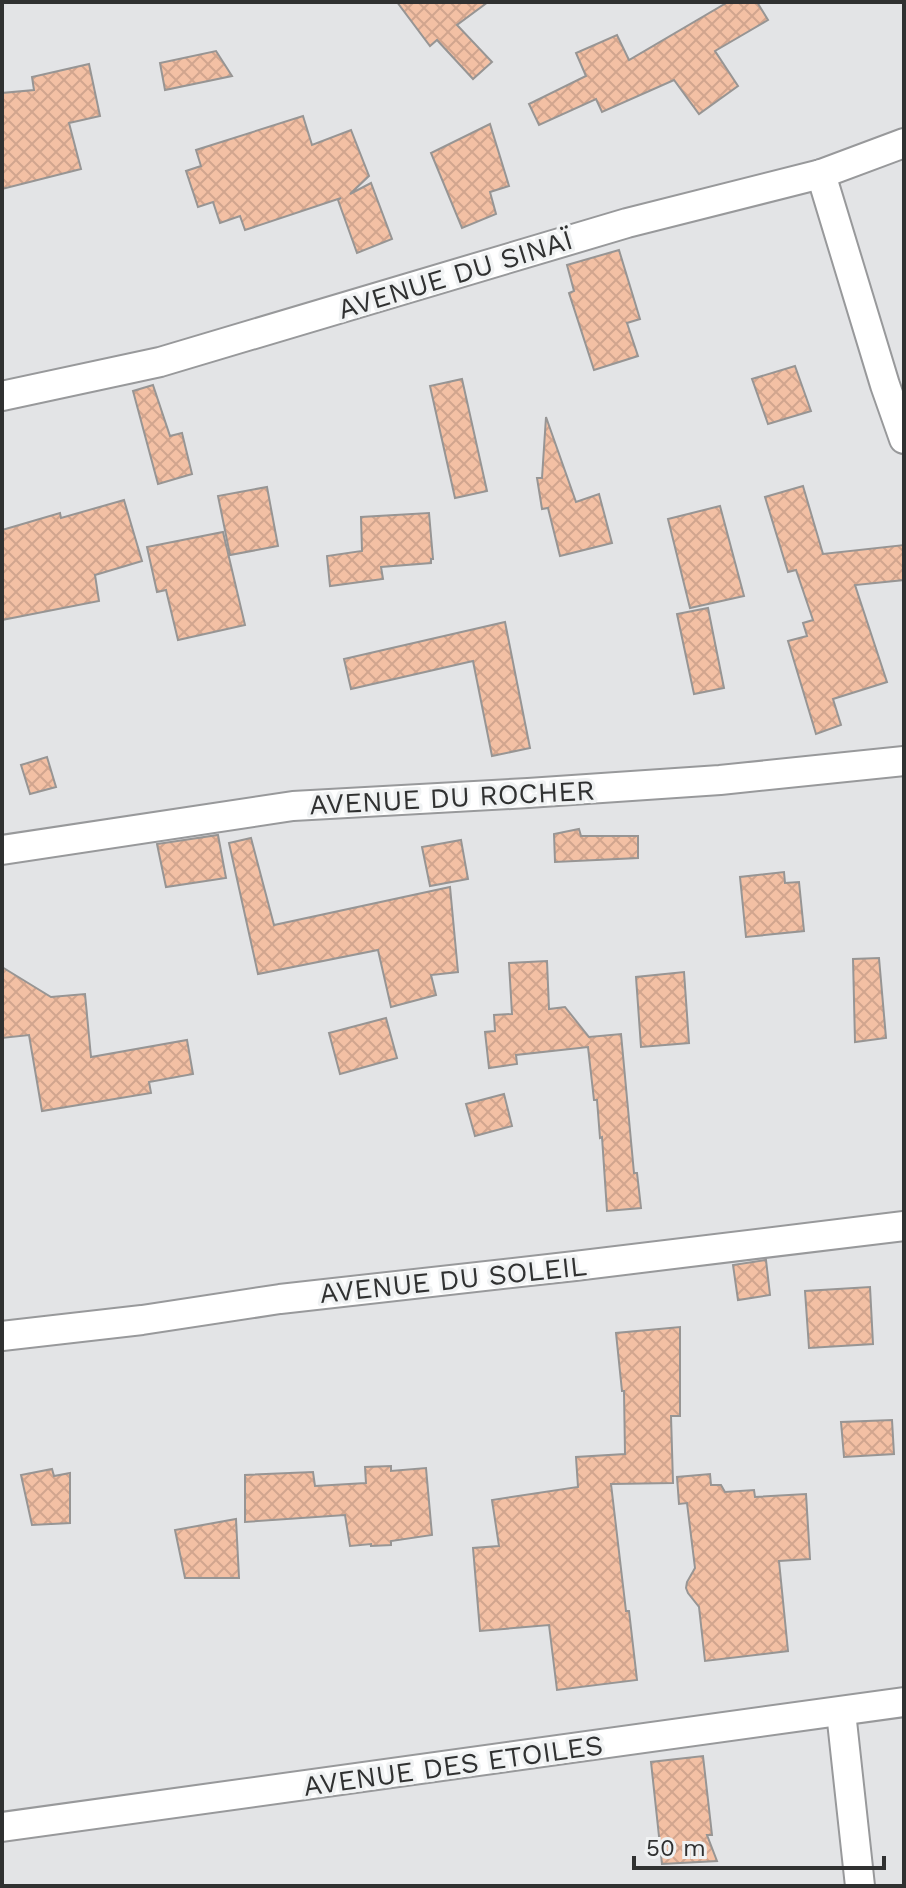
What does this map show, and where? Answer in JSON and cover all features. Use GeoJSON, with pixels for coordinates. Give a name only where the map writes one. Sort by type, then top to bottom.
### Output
{"type":"FeatureCollection","features":[{"type":"Feature","properties":{"kind":"street","name":"AVENUE DU SINAÏ"},"geometry":{"type":"LineString","coordinates":[[2,396],[160,362],[627,223],[821,174],[904,143]]}},
{"type":"Feature","properties":{"kind":"street"},"geometry":{"type":"LineString","coordinates":[[821,174],[904,439]]}},
{"type":"Feature","properties":{"kind":"street","name":"AVENUE DU ROCHER"},"geometry":{"type":"LineString","coordinates":[[2,850],[293,806],[720,780],[904,761]]}},
{"type":"Feature","properties":{"kind":"street","name":"AVENUE DU SOLEIL"},"geometry":{"type":"LineString","coordinates":[[2,1336],[142,1320],[280,1299],[904,1226]]}},
{"type":"Feature","properties":{"kind":"street","name":"AVENUE DES ETOILES"},"geometry":{"type":"LineString","coordinates":[[2,1827],[904,1702]]}},
{"type":"Feature","properties":{"kind":"street"},"geometry":{"type":"LineString","coordinates":[[841,1712],[860,1886]]}},
{"type":"Feature","properties":{"kind":"building"},"geometry":{"type":"Polygon","coordinates":[[[397,2],[488,2],[457,25],[492,62],[473,79],[437,40],[430,46],[397,2]]]}},
{"type":"Feature","properties":{"kind":"building"},"geometry":{"type":"Polygon","coordinates":[[[728,2],[757,2],[768,20],[715,51],[738,86],[699,114],[674,80],[602,112],[596,99],[539,125],[529,104],[586,76],[576,53],[617,35],[629,60],[728,2]]]}},
{"type":"Feature","properties":{"kind":"building"},"geometry":{"type":"Polygon","coordinates":[[[216,51],[232,76],[165,90],[160,63],[216,51]]]}},
{"type":"Feature","properties":{"kind":"building"},"geometry":{"type":"Polygon","coordinates":[[[89,64],[100,116],[69,123],[81,169],[2,189],[2,93],[34,90],[32,77],[89,64]]]}},
{"type":"Feature","properties":{"kind":"building"},"geometry":{"type":"Polygon","coordinates":[[[303,116],[312,145],[351,130],[369,176],[350,194],[371,183],[392,239],[357,253],[338,200],[341,198],[245,230],[240,216],[220,223],[213,202],[198,207],[186,171],[201,166],[196,150],[303,116]]]}},
{"type":"Feature","properties":{"kind":"building"},"geometry":{"type":"Polygon","coordinates":[[[490,124],[509,186],[490,192],[496,214],[462,228],[431,153],[490,124]]]}},
{"type":"Feature","properties":{"kind":"building"},"geometry":{"type":"Polygon","coordinates":[[[619,250],[640,319],[627,323],[638,356],[594,370],[569,293],[574,291],[567,265],[619,250]]]}},
{"type":"Feature","properties":{"kind":"building"},"geometry":{"type":"Polygon","coordinates":[[[795,366],[811,411],[768,424],[752,379],[795,366]]]}},
{"type":"Feature","properties":{"kind":"building"},"geometry":{"type":"Polygon","coordinates":[[[462,379],[487,491],[455,498],[430,386],[462,379]]]}},
{"type":"Feature","properties":{"kind":"building"},"geometry":{"type":"Polygon","coordinates":[[[153,385],[170,436],[182,433],[192,474],[158,484],[133,391],[153,385]]]}},
{"type":"Feature","properties":{"kind":"building"},"geometry":{"type":"Polygon","coordinates":[[[546,417],[576,502],[599,494],[612,543],[560,556],[548,508],[542,509],[537,478],[542,478],[546,417]]]}},
{"type":"Feature","properties":{"kind":"building"},"geometry":{"type":"Polygon","coordinates":[[[803,486],[823,554],[904,545],[904,580],[855,585],[887,682],[833,699],[841,725],[816,734],[788,641],[807,636],[803,623],[813,620],[796,570],[788,572],[765,497],[803,486]]]}},
{"type":"Feature","properties":{"kind":"building"},"geometry":{"type":"Polygon","coordinates":[[[267,487],[278,546],[230,555],[218,496],[267,487]]]}},
{"type":"Feature","properties":{"kind":"building"},"geometry":{"type":"Polygon","coordinates":[[[124,500],[142,561],[95,575],[99,601],[2,620],[2,530],[60,513],[61,518],[124,500]]]}},
{"type":"Feature","properties":{"kind":"building"},"geometry":{"type":"Polygon","coordinates":[[[720,506],[744,596],[690,608],[668,519],[720,506]]]}},
{"type":"Feature","properties":{"kind":"building"},"geometry":{"type":"Polygon","coordinates":[[[429,513],[431,563],[381,567],[383,579],[330,586],[327,556],[362,551],[361,517],[429,513]]]}},
{"type":"Feature","properties":{"kind":"building"},"geometry":{"type":"Polygon","coordinates":[[[223,532],[245,625],[178,640],[166,590],[157,592],[147,547],[223,532]]]}},
{"type":"Feature","properties":{"kind":"building"},"geometry":{"type":"Polygon","coordinates":[[[708,608],[724,688],[694,694],[677,614],[708,608]]]}},
{"type":"Feature","properties":{"kind":"building"},"geometry":{"type":"Polygon","coordinates":[[[505,622],[530,748],[492,756],[473,661],[351,689],[344,659],[505,622]]]}},
{"type":"Feature","properties":{"kind":"building"},"geometry":{"type":"Polygon","coordinates":[[[47,757],[56,787],[30,794],[21,765],[47,757]]]}},
{"type":"Feature","properties":{"kind":"building"},"geometry":{"type":"Polygon","coordinates":[[[579,829],[581,836],[638,836],[638,858],[555,862],[554,834],[579,829]]]}},
{"type":"Feature","properties":{"kind":"building"},"geometry":{"type":"Polygon","coordinates":[[[218,835],[226,878],[166,887],[157,844],[218,835]]]}},
{"type":"Feature","properties":{"kind":"building"},"geometry":{"type":"Polygon","coordinates":[[[251,838],[274,925],[450,887],[458,972],[431,975],[436,995],[391,1007],[378,950],[258,974],[229,843],[251,838]]]}},
{"type":"Feature","properties":{"kind":"building"},"geometry":{"type":"Polygon","coordinates":[[[461,840],[468,879],[430,886],[422,847],[461,840]]]}},
{"type":"Feature","properties":{"kind":"building"},"geometry":{"type":"Polygon","coordinates":[[[784,872],[785,883],[799,882],[804,931],[746,937],[740,877],[784,872]]]}},
{"type":"Feature","properties":{"kind":"building"},"geometry":{"type":"Polygon","coordinates":[[[879,958],[886,1038],[855,1042],[853,959],[879,958]]]}},
{"type":"Feature","properties":{"kind":"building"},"geometry":{"type":"Polygon","coordinates":[[[547,961],[549,1009],[565,1007],[589,1037],[621,1034],[634,1173],[637,1173],[641,1208],[607,1211],[602,1137],[588,1047],[516,1055],[517,1064],[489,1068],[485,1032],[495,1031],[494,1015],[512,1014],[509,963],[547,961]]]}},
{"type":"Feature","properties":{"kind":"building"},"geometry":{"type":"Polygon","coordinates":[[[2,967],[51,997],[85,994],[91,1057],[187,1040],[193,1074],[149,1082],[151,1093],[42,1111],[29,1035],[2,1038],[2,967]]]}},
{"type":"Feature","properties":{"kind":"building"},"geometry":{"type":"Polygon","coordinates":[[[684,972],[689,1043],[641,1047],[636,977],[684,972]]]}},
{"type":"Feature","properties":{"kind":"building"},"geometry":{"type":"Polygon","coordinates":[[[386,1018],[397,1058],[340,1074],[329,1033],[386,1018]]]}},
{"type":"Feature","properties":{"kind":"building"},"geometry":{"type":"Polygon","coordinates":[[[504,1094],[512,1126],[475,1136],[466,1104],[504,1094]]]}},
{"type":"Feature","properties":{"kind":"building"},"geometry":{"type":"Polygon","coordinates":[[[766,1260],[770,1295],[738,1300],[733,1265],[766,1260]]]}},
{"type":"Feature","properties":{"kind":"building"},"geometry":{"type":"Polygon","coordinates":[[[870,1287],[873,1344],[809,1348],[805,1291],[870,1287]]]}},
{"type":"Feature","properties":{"kind":"building"},"geometry":{"type":"Polygon","coordinates":[[[680,1327],[680,1416],[671,1416],[673,1483],[611,1484],[637,1680],[557,1690],[549,1625],[480,1631],[473,1548],[499,1546],[492,1500],[578,1487],[576,1457],[625,1454],[624,1391],[616,1333],[680,1327]]]}},
{"type":"Feature","properties":{"kind":"building"},"geometry":{"type":"Polygon","coordinates":[[[892,1420],[894,1454],[844,1457],[841,1422],[892,1420]]]}},
{"type":"Feature","properties":{"kind":"building"},"geometry":{"type":"Polygon","coordinates":[[[391,1466],[391,1471],[426,1468],[432,1535],[391,1541],[391,1545],[350,1546],[345,1515],[245,1522],[245,1475],[313,1472],[315,1486],[366,1483],[365,1467],[391,1466]]]}},
{"type":"Feature","properties":{"kind":"building"},"geometry":{"type":"Polygon","coordinates":[[[52,1469],[54,1476],[70,1473],[70,1523],[32,1525],[21,1475],[52,1469]]]}},
{"type":"Feature","properties":{"kind":"building"},"geometry":{"type":"Polygon","coordinates":[[[710,1474],[711,1485],[721,1485],[725,1492],[754,1490],[755,1497],[806,1494],[810,1559],[779,1561],[788,1651],[705,1661],[699,1607],[686,1588],[695,1568],[687,1503],[679,1504],[677,1477],[710,1474]]]}},
{"type":"Feature","properties":{"kind":"building"},"geometry":{"type":"Polygon","coordinates":[[[236,1519],[239,1578],[185,1578],[175,1530],[236,1519]]]}},
{"type":"Feature","properties":{"kind":"building"},"geometry":{"type":"Polygon","coordinates":[[[703,1756],[712,1835],[707,1835],[717,1861],[662,1864],[651,1762],[703,1756]]]}}]}
